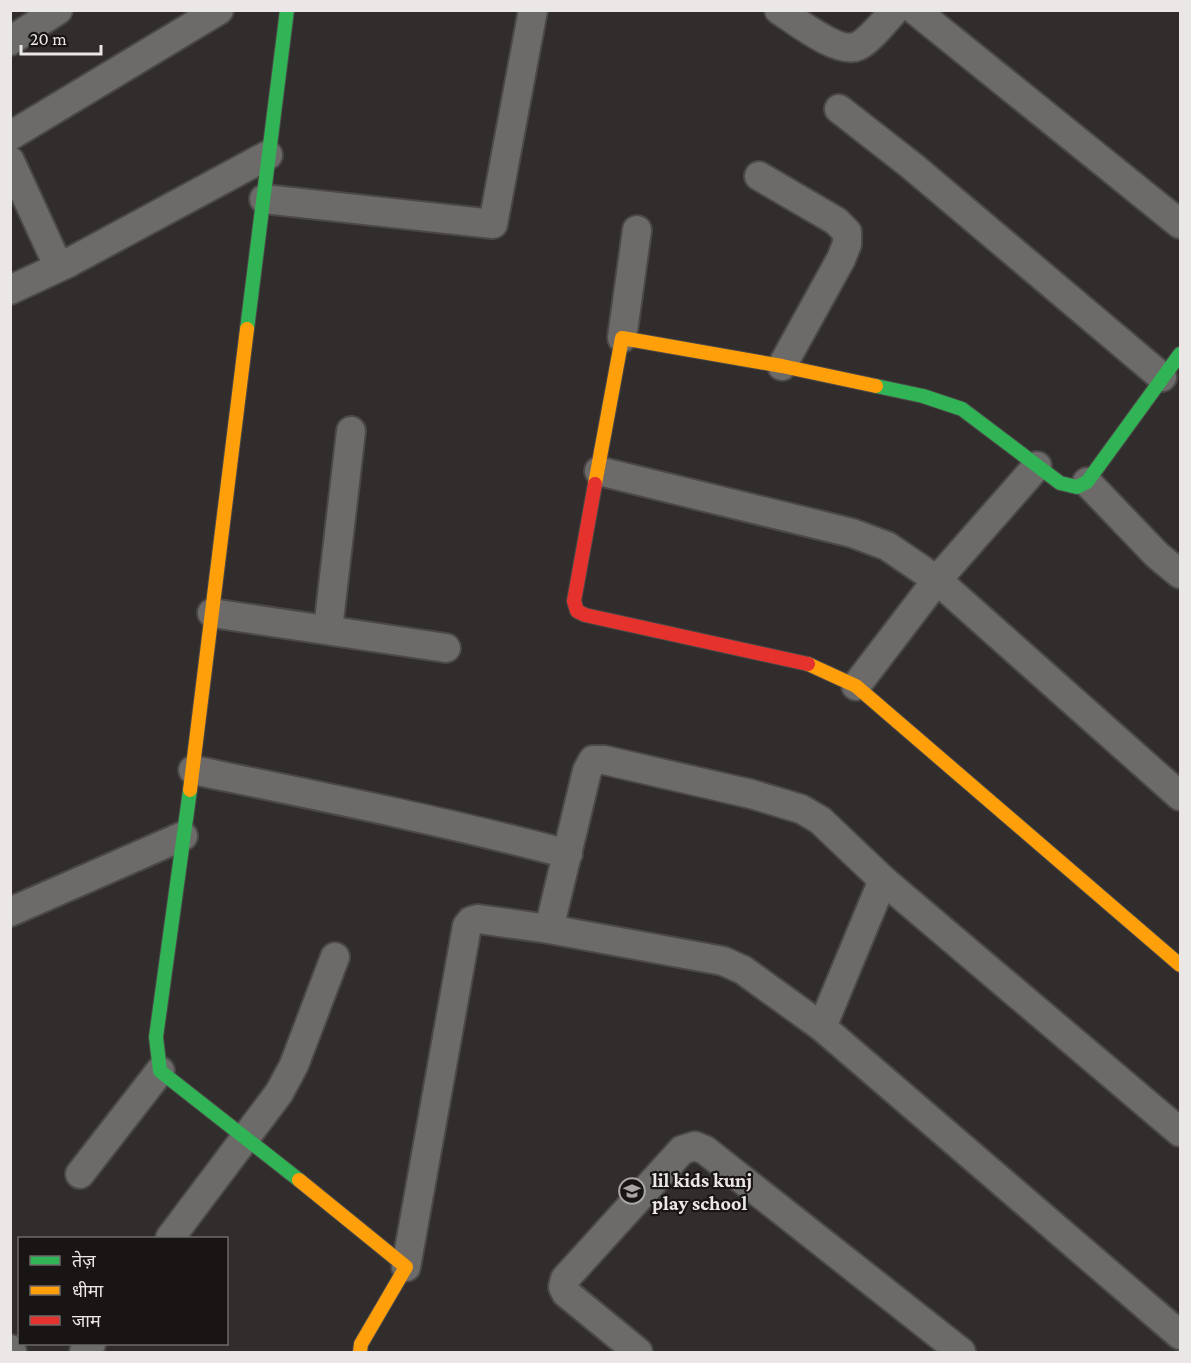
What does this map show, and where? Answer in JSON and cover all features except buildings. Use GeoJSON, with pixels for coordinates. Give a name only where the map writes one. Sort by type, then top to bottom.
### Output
{"type":"FeatureCollection","features":[{"type":"Feature","properties":{"kind":"street"},"geometry":{"type":"LineString","coordinates":[[10,41],[57,10]]}},
{"type":"Feature","properties":{"kind":"street"},"geometry":{"type":"LineString","coordinates":[[10,136],[219,10]]}},
{"type":"Feature","properties":{"kind":"street"},"geometry":{"type":"LineString","coordinates":[[80,1174],[160,1071],[156,1037],[193,770],[287,10]]}},
{"type":"Feature","properties":{"kind":"street"},"geometry":{"type":"LineString","coordinates":[[264,199],[493,224],[533,10]]}},
{"type":"Feature","properties":{"kind":"street"},"geometry":{"type":"LineString","coordinates":[[779,10],[835,45],[851,48],[860,46],[895,10]]}},
{"type":"Feature","properties":{"kind":"street"},"geometry":{"type":"LineString","coordinates":[[915,10],[1180,224]]}},
{"type":"Feature","properties":{"kind":"street"},"geometry":{"type":"LineString","coordinates":[[839,108],[912,166],[1162,377]]}},
{"type":"Feature","properties":{"kind":"street"},"geometry":{"type":"LineString","coordinates":[[10,290],[68,263],[268,156]]}},
{"type":"Feature","properties":{"kind":"street"},"geometry":{"type":"LineString","coordinates":[[10,160],[55,259],[62,264],[68,263]]}},
{"type":"Feature","properties":{"kind":"street"},"geometry":{"type":"LineString","coordinates":[[759,176],[836,221],[847,232],[847,244],[842,259],[782,366]]}},
{"type":"Feature","properties":{"kind":"street"},"geometry":{"type":"LineString","coordinates":[[638,230],[622,338],[574,601],[577,610],[585,615],[806,663],[856,687],[1180,965]]}},
{"type":"Feature","properties":{"kind":"street"},"geometry":{"type":"LineString","coordinates":[[622,338],[782,366],[923,396],[962,409],[1060,483],[1077,487],[1087,482],[1180,354]]}},
{"type":"Feature","properties":{"kind":"street"},"geometry":{"type":"LineString","coordinates":[[328,629],[351,431]]}},
{"type":"Feature","properties":{"kind":"street"},"geometry":{"type":"LineString","coordinates":[[856,687],[937,580],[1036,466]]}},
{"type":"Feature","properties":{"kind":"street"},"geometry":{"type":"LineString","coordinates":[[599,471],[852,533],[887,546],[937,580],[1180,796]]}},
{"type":"Feature","properties":{"kind":"street"},"geometry":{"type":"LineString","coordinates":[[1087,482],[1157,555],[1180,574]]}},
{"type":"Feature","properties":{"kind":"street"},"geometry":{"type":"LineString","coordinates":[[212,613],[446,648]]}},
{"type":"Feature","properties":{"kind":"street"},"geometry":{"type":"LineString","coordinates":[[549,929],[587,771],[593,760],[604,760],[751,794],[801,809],[820,820],[883,880],[1180,1132]]}},
{"type":"Feature","properties":{"kind":"street"},"geometry":{"type":"LineString","coordinates":[[193,770],[400,813],[568,854]]}},
{"type":"Feature","properties":{"kind":"street"},"geometry":{"type":"LineString","coordinates":[[10,912],[183,836]]}},
{"type":"Feature","properties":{"kind":"street"},"geometry":{"type":"LineString","coordinates":[[822,1027],[883,880]]}},
{"type":"Feature","properties":{"kind":"street"},"geometry":{"type":"LineString","coordinates":[[360,1353],[361,1344],[406,1267],[467,926],[471,921],[478,919],[549,929],[723,961],[743,970],[822,1027],[1180,1335]]}},
{"type":"Feature","properties":{"kind":"street"},"geometry":{"type":"LineString","coordinates":[[172,1237],[279,1093],[294,1065],[334,957]]}},
{"type":"Feature","properties":{"kind":"street"},"geometry":{"type":"LineString","coordinates":[[160,1071],[406,1267]]}},
{"type":"Feature","properties":{"kind":"street"},"geometry":{"type":"LineString","coordinates":[[638,1353],[566,1293],[563,1287],[565,1279],[682,1150],[694,1146],[705,1150],[961,1353]]}},
{"type":"Feature","properties":{"kind":"traffic: fast"},"geometry":{"type":"LineString","coordinates":[[247,329],[287,10]]}},
{"type":"Feature","properties":{"kind":"traffic: fast"},"geometry":{"type":"LineString","coordinates":[[876,386],[923,396],[962,409],[1060,483],[1077,487],[1087,482],[1180,354]]}},
{"type":"Feature","properties":{"kind":"traffic: fast"},"geometry":{"type":"LineString","coordinates":[[190,790],[156,1037],[160,1071],[299,1180]]}},
{"type":"Feature","properties":{"kind":"traffic: slow"},"geometry":{"type":"LineString","coordinates":[[190,790],[247,329]]}},
{"type":"Feature","properties":{"kind":"traffic: slow"},"geometry":{"type":"LineString","coordinates":[[595,484],[622,338],[782,366],[876,386]]}},
{"type":"Feature","properties":{"kind":"traffic: slow"},"geometry":{"type":"LineString","coordinates":[[808,664],[856,686],[1180,965]]}},
{"type":"Feature","properties":{"kind":"traffic: slow"},"geometry":{"type":"LineString","coordinates":[[299,1180],[406,1267],[361,1344],[360,1352]]}},
{"type":"Feature","properties":{"kind":"traffic: jam"},"geometry":{"type":"LineString","coordinates":[[595,484],[574,601],[577,611],[585,615],[808,664]]}},
{"type":"Feature","properties":{"kind":"place","name":"lil kids kunj play school"},"geometry":{"type":"Point","coordinates":[632,1191]}}]}
